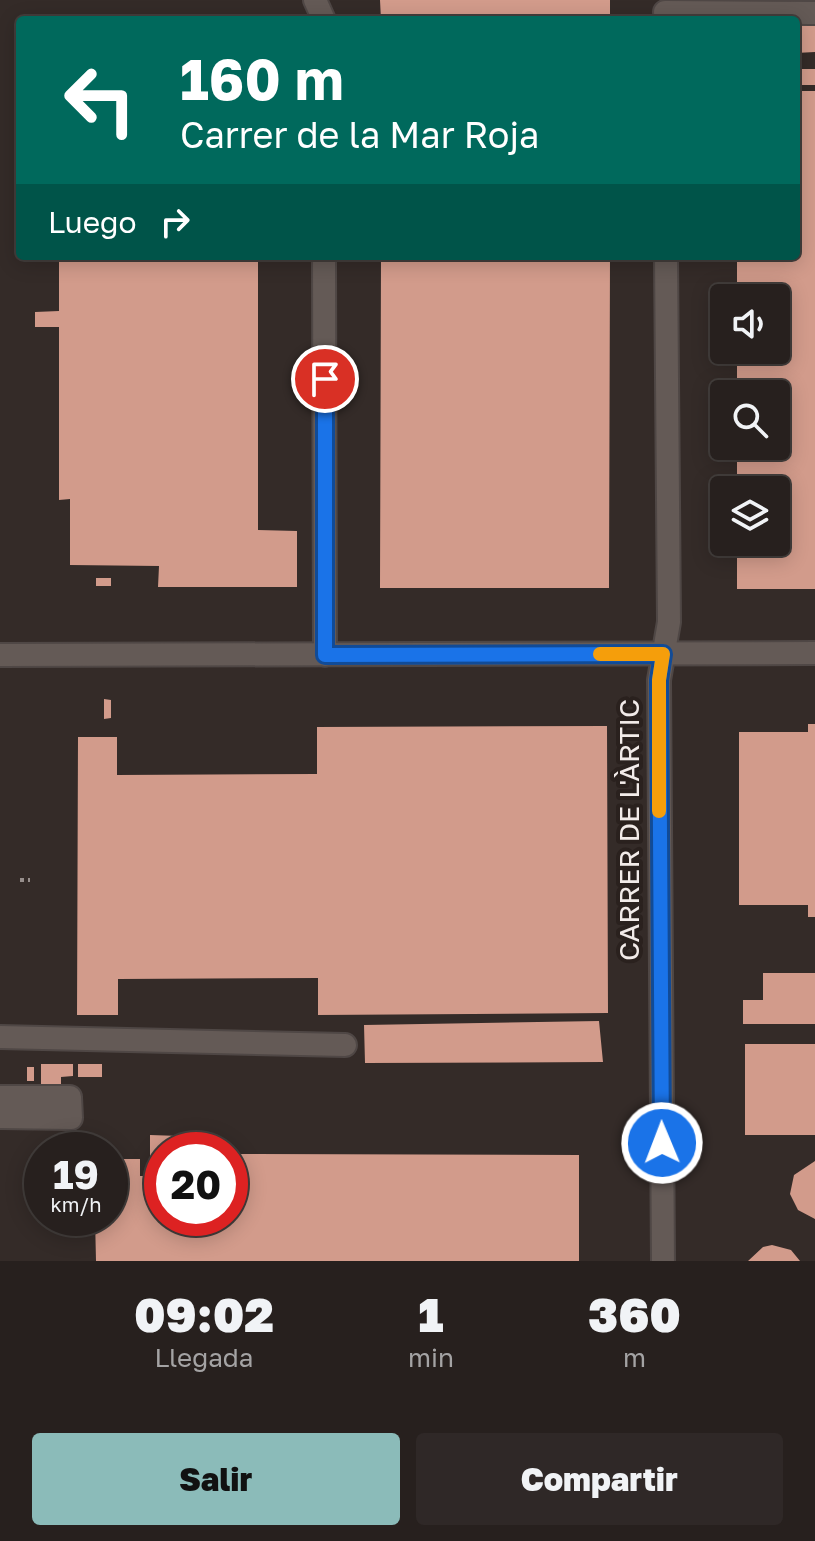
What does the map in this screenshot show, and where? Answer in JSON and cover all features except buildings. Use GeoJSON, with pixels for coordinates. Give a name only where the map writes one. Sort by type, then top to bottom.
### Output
{"type":"FeatureCollection","features":[{"type":"Feature","properties":{"kind":"lane"},"geometry":{"type":"LineString","coordinates":[[665,11],[815,13]]}},
{"type":"Feature","properties":{"kind":"lane"},"geometry":{"type":"LineString","coordinates":[[324,260],[325,655]]}},
{"type":"Feature","properties":{"kind":"lane","name":"CARRER DE L'ÀRTIC"},"geometry":{"type":"LineString","coordinates":[[663,1261],[659,696],[669,622],[666,260]]}},
{"type":"Feature","properties":{"kind":"lane"},"geometry":{"type":"LineString","coordinates":[[0,655],[815,653]]}},
{"type":"Feature","properties":{"kind":"lane"},"geometry":{"type":"LineString","coordinates":[[0,1037],[345,1045]]}},
{"type":"Feature","properties":{"kind":"lane"},"geometry":{"type":"LineString","coordinates":[[0,1097],[70,1097],[71,1118],[0,1117]]}},
{"type":"Feature","properties":{"kind":"path"},"geometry":{"type":"LineString","coordinates":[[20,880],[30,880]]}},
{"type":"Feature","properties":{"kind":"slow traffic"},"geometry":{"type":"LineString","coordinates":[[600,654],[663,654],[659,680],[659,811]]}},
{"type":"Feature","properties":{"kind":"route"},"geometry":{"type":"LineString","coordinates":[[325,379],[325,655],[663,654],[659,680],[662,1143]]}}]}
